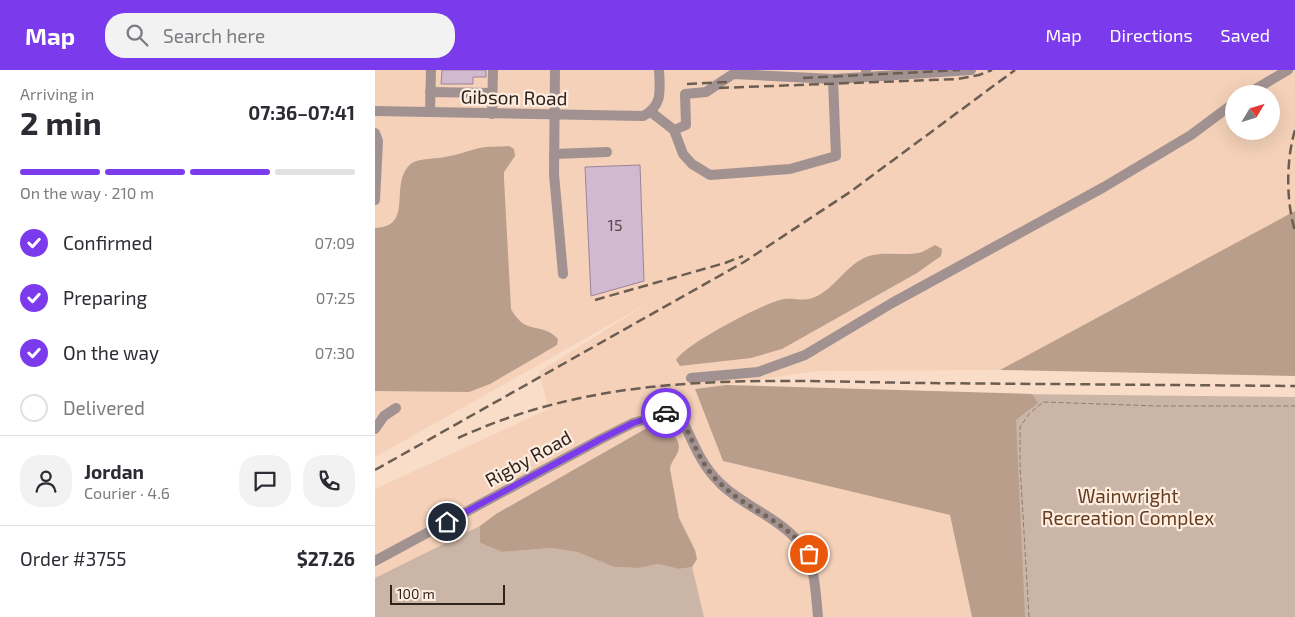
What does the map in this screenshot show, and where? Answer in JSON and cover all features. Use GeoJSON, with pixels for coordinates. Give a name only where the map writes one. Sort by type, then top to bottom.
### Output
{"type":"FeatureCollection","features":[{"type":"Feature","properties":{"kind":"street"},"geometry":{"type":"LineString","coordinates":[[430,112],[431,70]]}},
{"type":"Feature","properties":{"kind":"street"},"geometry":{"type":"LineString","coordinates":[[492,114],[493,70]]}},
{"type":"Feature","properties":{"kind":"street"},"geometry":{"type":"LineString","coordinates":[[555,70],[554,174],[563,274]]}},
{"type":"Feature","properties":{"kind":"street"},"geometry":{"type":"LineString","coordinates":[[659,70],[659,101],[651,112],[674,130],[683,154],[692,164],[710,175],[790,169],[836,156],[833,79]]}},
{"type":"Feature","properties":{"kind":"street"},"geometry":{"type":"LineString","coordinates":[[674,130],[686,125],[685,94],[706,92],[733,74],[833,79],[866,73],[971,70]]}},
{"type":"Feature","properties":{"kind":"street"},"geometry":{"type":"LineString","coordinates":[[1262,85],[1288,70]]}},
{"type":"Feature","properties":{"kind":"street"},"geometry":{"type":"LineString","coordinates":[[430,92],[492,93]]}},
{"type":"Feature","properties":{"kind":"street"},"geometry":{"type":"LineString","coordinates":[[691,378],[758,372],[805,355],[892,302],[1104,187],[1191,135],[1225,110]]}},
{"type":"Feature","properties":{"kind":"street","name":"Gibson Road"},"geometry":{"type":"LineString","coordinates":[[375,111],[634,118],[651,112]]}},
{"type":"Feature","properties":{"kind":"street"},"geometry":{"type":"LineString","coordinates":[[375,133],[378,141],[375,200]]}},
{"type":"Feature","properties":{"kind":"street"},"geometry":{"type":"LineString","coordinates":[[554,154],[607,152]]}},
{"type":"Feature","properties":{"kind":"street"},"geometry":{"type":"LineString","coordinates":[[375,428],[384,416],[396,408]]}},
{"type":"Feature","properties":{"kind":"street","name":"Rigby Road"},"geometry":{"type":"LineString","coordinates":[[375,561],[601,439],[633,423],[677,410],[700,459],[712,476],[729,492],[775,520],[802,544],[809,554],[814,570],[818,617]]}},
{"type":"Feature","properties":{"kind":"path"},"geometry":{"type":"LineString","coordinates":[[1029,617],[1020,465],[1020,426],[1029,414],[1043,402],[1158,406],[1295,406]]}},
{"type":"Feature","properties":{"kind":"shaded area"},"geometry":{"type":"Polygon","coordinates":[[[375,70],[1295,70],[1295,211],[1000,370],[818,371],[695,389],[723,461],[950,515],[972,617],[375,617],[375,489],[549,409],[539,372],[650,302],[375,457],[375,70]]]}},
{"type":"Feature","properties":{"kind":"shaded area"},"geometry":{"type":"Polygon","coordinates":[[[509,146],[514,149],[515,156],[504,172],[511,309],[522,323],[552,334],[558,339],[557,345],[490,384],[469,392],[375,391],[375,228],[387,226],[395,220],[398,212],[401,181],[405,171],[412,163],[419,160],[449,156],[482,147],[509,146]]]}},
{"type":"Feature","properties":{"kind":"shaded area"},"geometry":{"type":"Polygon","coordinates":[[[1295,211],[1295,376],[1000,370],[1295,211]]]}},
{"type":"Feature","properties":{"kind":"shaded area"},"geometry":{"type":"Polygon","coordinates":[[[935,245],[942,249],[941,256],[917,273],[782,349],[751,358],[680,366],[676,360],[694,344],[761,307],[785,299],[815,297],[829,288],[861,259],[881,254],[918,253],[935,245]]]}},
{"type":"Feature","properties":{"kind":"shaded area"},"geometry":{"type":"Polygon","coordinates":[[[726,385],[1032,394],[1038,403],[1016,420],[1025,617],[972,617],[950,515],[723,461],[695,389],[726,385]]]}},
{"type":"Feature","properties":{"kind":"shaded area"},"geometry":{"type":"Polygon","coordinates":[[[654,424],[673,435],[678,443],[679,448],[670,469],[679,518],[695,550],[697,559],[692,567],[679,569],[658,564],[639,568],[614,567],[577,552],[552,548],[502,552],[480,543],[480,526],[496,514],[654,424]]]}},
{"type":"Feature","properties":{"kind":"green space","name":"Wainwright Recreation Complex"},"geometry":{"type":"Polygon","coordinates":[[[1010,394],[1295,397],[1295,617],[1021,617],[1010,394]]]}},
{"type":"Feature","properties":{"kind":"green space"},"geometry":{"type":"Polygon","coordinates":[[[480,526],[480,543],[502,552],[552,548],[577,552],[614,567],[639,568],[658,564],[679,569],[692,567],[704,617],[375,617],[375,578],[480,526]]]}},
{"type":"Feature","properties":{"kind":"building"},"geometry":{"type":"Polygon","coordinates":[[[442,70],[486,70],[486,77],[473,77],[473,84],[441,84],[442,70]]]}},
{"type":"Feature","properties":{"kind":"building"},"geometry":{"type":"Polygon","coordinates":[[[640,165],[644,281],[591,296],[585,167],[640,165]]]}},
{"type":"Feature","properties":{"kind":"railway"},"geometry":{"type":"LineString","coordinates":[[803,78],[960,70]]}},
{"type":"Feature","properties":{"kind":"railway"},"geometry":{"type":"LineString","coordinates":[[719,88],[958,79],[979,75],[992,70]]}},
{"type":"Feature","properties":{"kind":"railway"},"geometry":{"type":"LineString","coordinates":[[375,470],[744,262],[850,192],[1015,70]]}},
{"type":"Feature","properties":{"kind":"railway"},"geometry":{"type":"LineString","coordinates":[[687,84],[728,82]]}},
{"type":"Feature","properties":{"kind":"railway"},"geometry":{"type":"LineString","coordinates":[[1295,130],[1290,154],[1288,180],[1290,207],[1295,231]]}},
{"type":"Feature","properties":{"kind":"railway"},"geometry":{"type":"LineString","coordinates":[[595,300],[725,263],[743,256]]}},
{"type":"Feature","properties":{"kind":"railway"},"geometry":{"type":"LineString","coordinates":[[458,438],[514,416],[571,400],[628,390],[686,384],[802,381],[1295,386]]}},
{"type":"Feature","properties":{"kind":"way so far"},"geometry":{"type":"LineString","coordinates":[[666,413],[677,410],[700,459],[720,484],[729,492],[775,520],[802,544],[809,554]]}},
{"type":"Feature","properties":{"kind":"route"},"geometry":{"type":"LineString","coordinates":[[447,522],[560,460],[633,423],[666,413]]}}]}
